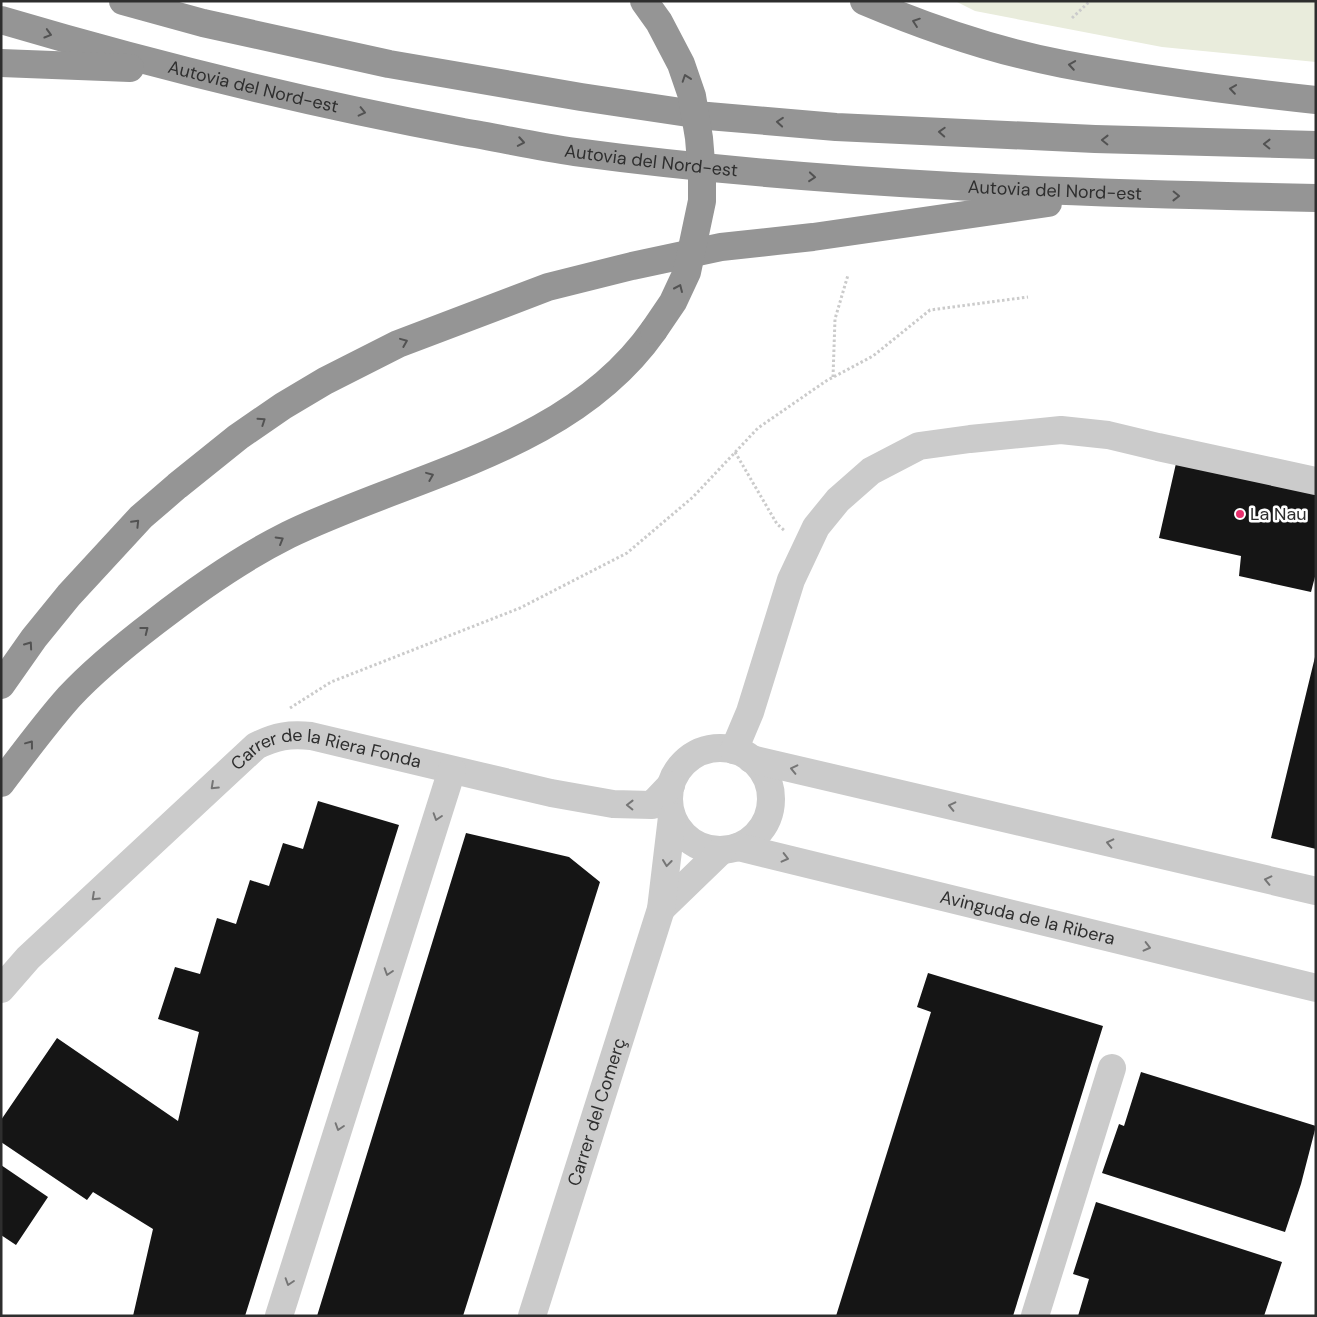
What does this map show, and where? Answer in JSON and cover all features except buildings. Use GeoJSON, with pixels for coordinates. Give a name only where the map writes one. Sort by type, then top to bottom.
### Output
{"type":"FeatureCollection","features":[{"type":"Feature","properties":{"kind":"highway"},"geometry":{"type":"LineString","coordinates":[[123,1],[203,23],[389,64],[581,97],[708,116],[836,127],[1075,138],[1316,145]]}},
{"type":"Feature","properties":{"kind":"highway"},"geometry":{"type":"LineString","coordinates":[[1,783],[40,732],[94,673],[131,641],[213,580],[287,536],[365,502],[488,454],[556,419],[587,399],[616,375],[642,348],[673,302],[686,272],[702,201],[700,138],[692,96],[681,64],[659,22],[644,1]]}},
{"type":"Feature","properties":{"kind":"highway"},"geometry":{"type":"LineString","coordinates":[[864,1],[911,21],[968,40],[1062,64],[1316,100]]}},
{"type":"Feature","properties":{"kind":"highway","name":"Autovia del Nord-est"},"geometry":{"type":"LineString","coordinates":[[1,20],[178,70],[385,118],[572,152],[709,168],[830,179],[1110,194],[1316,198]]}},
{"type":"Feature","properties":{"kind":"highway"},"geometry":{"type":"LineString","coordinates":[[1,63],[178,70]]}},
{"type":"Feature","properties":{"kind":"highway"},"geometry":{"type":"LineString","coordinates":[[1,685],[34,638],[69,595],[142,517],[170,492],[238,437],[283,406],[325,381],[398,344],[548,287],[632,266],[721,247],[813,237],[1110,194]]}},
{"type":"Feature","properties":{"kind":"street"},"geometry":{"type":"LineString","coordinates":[[743,755],[750,712],[790,580],[816,527],[838,500],[871,471],[919,446],[1061,430],[1108,435],[1158,448],[1316,481]]}},
{"type":"Feature","properties":{"kind":"street","name":"Carrer de la Riera Fonda"},"geometry":{"type":"LineString","coordinates":[[1,989],[28,958],[256,746],[272,738],[294,734],[311,736],[551,793],[613,804],[652,805],[671,786]]}},
{"type":"Feature","properties":{"kind":"street"},"geometry":{"type":"LineString","coordinates":[[743,755],[762,770],[768,784],[770,799],[768,814],[762,828],[751,839],[730,848],[706,848],[692,842],[680,831],[672,817],[668,801],[671,786],[678,771],[688,759],[703,751],[719,748],[1316,891]]}},
{"type":"Feature","properties":{"kind":"street"},"geometry":{"type":"LineString","coordinates":[[279,1316],[452,770]]}},
{"type":"Feature","properties":{"kind":"street","name":"Carrer del Comerç"},"geometry":{"type":"LineString","coordinates":[[532,1316],[661,908],[672,817]]}},
{"type":"Feature","properties":{"kind":"street","name":"Carrer del Comerç"},"geometry":{"type":"LineString","coordinates":[[661,908],[730,848]]}},
{"type":"Feature","properties":{"kind":"street","name":"Avinguda de la Ribera"},"geometry":{"type":"LineString","coordinates":[[730,848],[1316,988]]}},
{"type":"Feature","properties":{"kind":"street"},"geometry":{"type":"LineString","coordinates":[[1035,1316],[1112,1068]]}},
{"type":"Feature","properties":{"kind":"path"},"geometry":{"type":"LineString","coordinates":[[1072,18],[1090,1]]}},
{"type":"Feature","properties":{"kind":"path"},"geometry":{"type":"LineString","coordinates":[[833,377],[835,319],[848,275]]}},
{"type":"Feature","properties":{"kind":"path"},"geometry":{"type":"LineString","coordinates":[[284,736],[286,711],[331,682],[520,608],[627,553],[693,497],[758,428],[833,377],[873,356],[930,310],[1028,297]]}},
{"type":"Feature","properties":{"kind":"path"},"geometry":{"type":"LineString","coordinates":[[735,452],[777,524],[805,551]]}},
{"type":"Feature","properties":{"kind":"green space"},"geometry":{"type":"Polygon","coordinates":[[[955,1],[1316,1],[1316,62],[1162,47],[975,11],[955,1]]]}},
{"type":"Feature","properties":{"kind":"place","name":"La Nau"},"geometry":{"type":"Point","coordinates":[1240,514]}}]}
